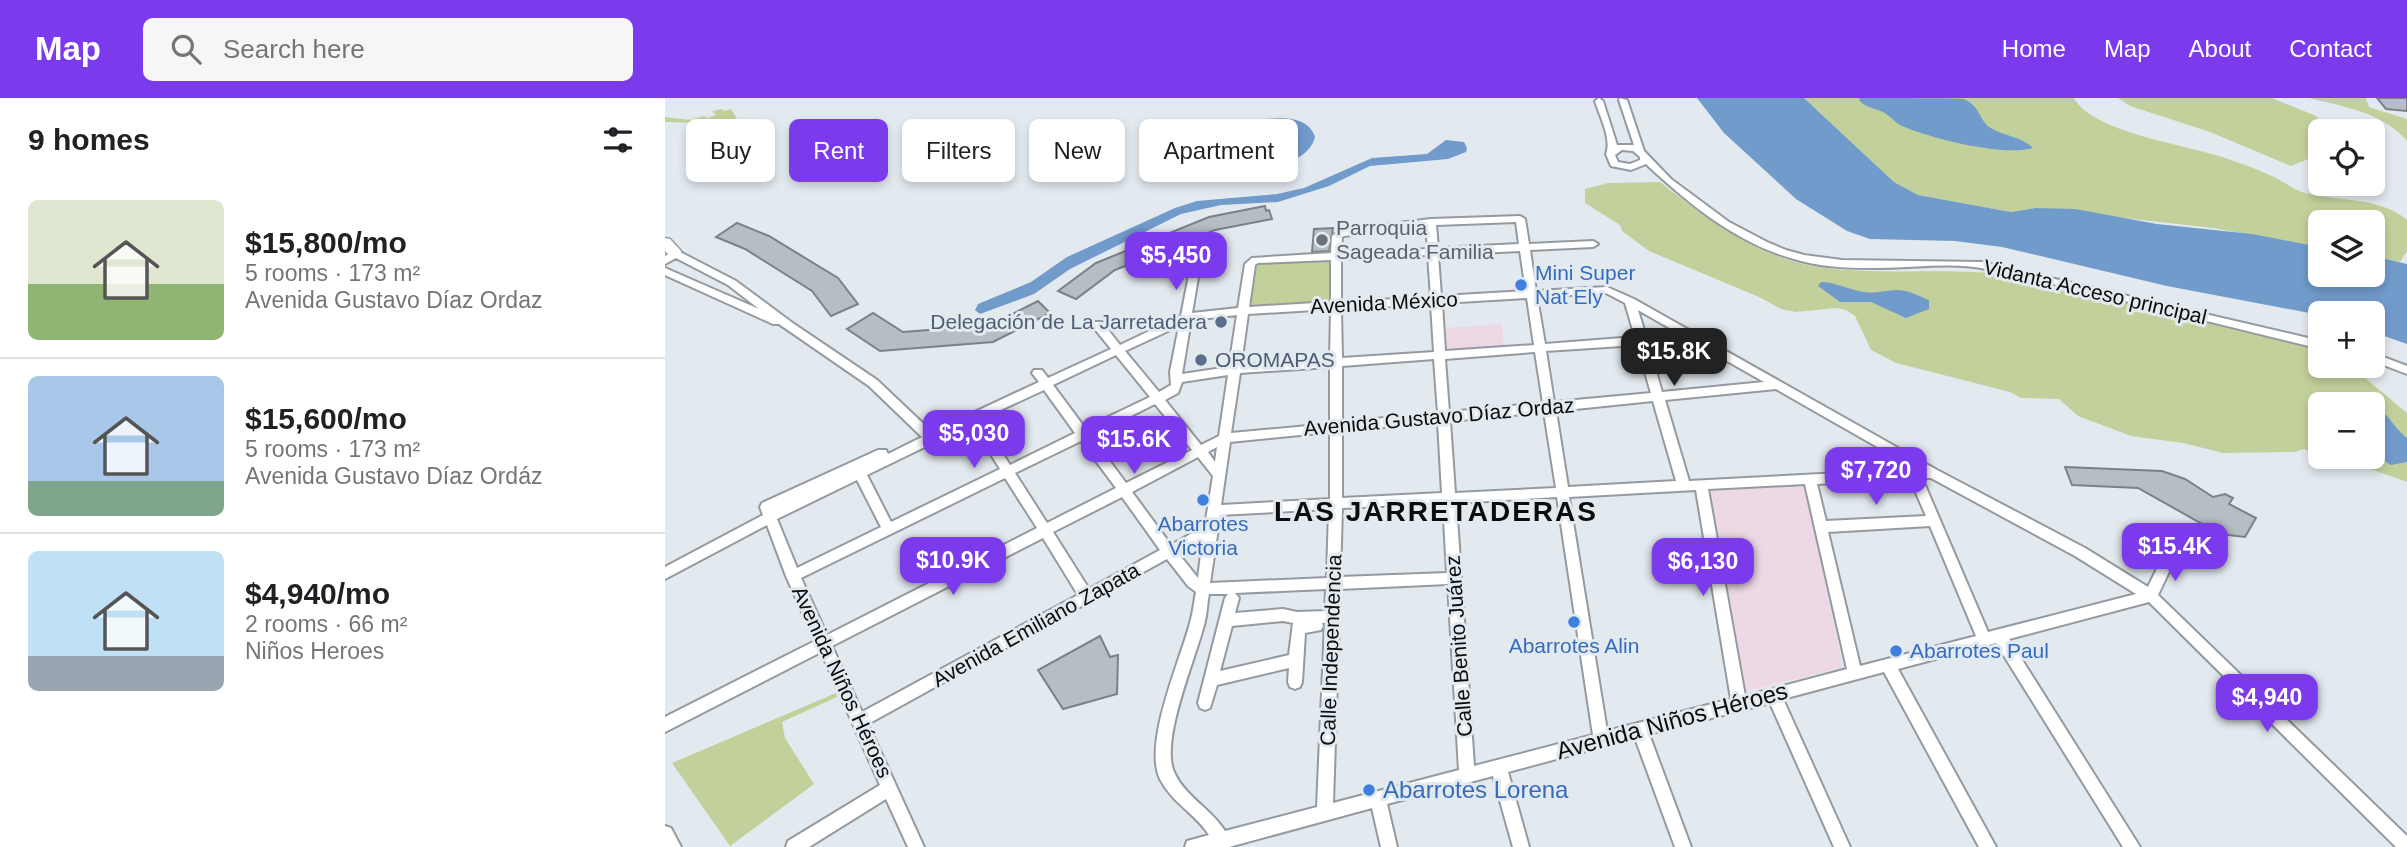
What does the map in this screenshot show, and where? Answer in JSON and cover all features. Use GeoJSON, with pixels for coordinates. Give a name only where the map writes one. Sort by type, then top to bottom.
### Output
{"type":"FeatureCollection","features":[{"type":"Feature","properties":{"kind":"highway"},"geometry":{"type":"LineString","coordinates":[[665,242],[669,255]]}},
{"type":"Feature","properties":{"kind":"street","name":"Vidanta Acceso principal"},"geometry":{"type":"LineString","coordinates":[[1623,100],[1642,155],[1663,177],[1702,208],[1779,251],[1799,258],[1861,265],[1941,262],[1982,265],[2308,342]]}},
{"type":"Feature","properties":{"kind":"street"},"geometry":{"type":"LineString","coordinates":[[1599,101],[1613,142],[1611,161],[1619,166],[1663,177]]}},
{"type":"Feature","properties":{"kind":"street"},"geometry":{"type":"LineString","coordinates":[[1612,151],[1625,147],[1642,155],[1640,165],[1630,167]]}},
{"type":"Feature","properties":{"kind":"street"},"geometry":{"type":"LineString","coordinates":[[1431,222],[1520,219],[1601,740]]}},
{"type":"Feature","properties":{"kind":"street","name":"Calle Independencia"},"geometry":{"type":"LineString","coordinates":[[1325,814],[1336,503],[1338,234],[1431,222]]}},
{"type":"Feature","properties":{"kind":"street","name":"Calle Benito Juárez"},"geometry":{"type":"LineString","coordinates":[[1431,222],[1467,776]]}},
{"type":"Feature","properties":{"kind":"street"},"geometry":{"type":"LineString","coordinates":[[1221,843],[1212,825],[1175,790],[1165,772],[1162,755],[1172,702],[1198,621],[1233,370],[1252,261],[1593,244]]}},
{"type":"Feature","properties":{"kind":"street"},"geometry":{"type":"LineString","coordinates":[[669,255],[732,283],[790,327],[873,383],[929,435]]}},
{"type":"Feature","properties":{"kind":"street"},"geometry":{"type":"LineString","coordinates":[[665,271],[790,327]]}},
{"type":"Feature","properties":{"kind":"street"},"geometry":{"type":"LineString","coordinates":[[793,576],[1174,390],[1195,272]]}},
{"type":"Feature","properties":{"kind":"street"},"geometry":{"type":"LineString","coordinates":[[712,293],[729,289],[732,283]]}},
{"type":"Feature","properties":{"kind":"street","name":"Avenida México"},"geometry":{"type":"LineString","coordinates":[[768,512],[929,435],[974,418],[1042,379],[1118,350],[1188,317],[1607,290],[1933,473],[2080,552],[2151,596]]}},
{"type":"Feature","properties":{"kind":"street"},"geometry":{"type":"LineString","coordinates":[[1630,301],[1684,485]]}},
{"type":"Feature","properties":{"kind":"street"},"geometry":{"type":"LineString","coordinates":[[1098,325],[1219,475]]}},
{"type":"Feature","properties":{"kind":"street"},"geometry":{"type":"LineString","coordinates":[[1178,379],[1233,370],[1694,337]]}},
{"type":"Feature","properties":{"kind":"street"},"geometry":{"type":"LineString","coordinates":[[2385,362],[2407,370]]}},
{"type":"Feature","properties":{"kind":"street"},"geometry":{"type":"LineString","coordinates":[[1042,379],[1169,552],[1202,589],[1455,578]]}},
{"type":"Feature","properties":{"kind":"street","name":"Avenida Gustavo Díaz Ordaz"},"geometry":{"type":"LineString","coordinates":[[665,725],[1225,438],[1778,385]]}},
{"type":"Feature","properties":{"kind":"street"},"geometry":{"type":"LineString","coordinates":[[974,418],[1087,597]]}},
{"type":"Feature","properties":{"kind":"street","name":"Avenida México"},"geometry":{"type":"LineString","coordinates":[[768,512],[860,473],[929,435]]}},
{"type":"Feature","properties":{"kind":"street"},"geometry":{"type":"LineString","coordinates":[[860,473],[889,530]]}},
{"type":"Feature","properties":{"kind":"street"},"geometry":{"type":"LineString","coordinates":[[1214,510],[1933,473]]}},
{"type":"Feature","properties":{"kind":"street"},"geometry":{"type":"LineString","coordinates":[[1913,474],[1933,521],[1992,637],[2133,847]]}},
{"type":"Feature","properties":{"kind":"street"},"geometry":{"type":"LineString","coordinates":[[1811,480],[1855,673]]}},
{"type":"Feature","properties":{"kind":"street"},"geometry":{"type":"LineString","coordinates":[[1701,485],[1739,705]]}},
{"type":"Feature","properties":{"kind":"street"},"geometry":{"type":"LineString","coordinates":[[665,573],[768,512]]}},
{"type":"Feature","properties":{"kind":"street","name":"Avenida Niños Héroes"},"geometry":{"type":"LineString","coordinates":[[768,512],[793,576],[916,847]]}},
{"type":"Feature","properties":{"kind":"street"},"geometry":{"type":"LineString","coordinates":[[1820,527],[1933,521]]}},
{"type":"Feature","properties":{"kind":"street","name":"Avenida Emiliano Zapata"},"geometry":{"type":"LineString","coordinates":[[860,721],[1211,529]]}},
{"type":"Feature","properties":{"kind":"street"},"geometry":{"type":"LineString","coordinates":[[2199,561],[2185,549],[2173,550],[2151,596],[2407,847]]}},
{"type":"Feature","properties":{"kind":"street","name":"Avenida Niños Héroes"},"geometry":{"type":"LineString","coordinates":[[1193,847],[1221,843],[2151,596]]}},
{"type":"Feature","properties":{"kind":"street"},"geometry":{"type":"LineString","coordinates":[[1205,703],[1229,620],[1232,598]]}},
{"type":"Feature","properties":{"kind":"street"},"geometry":{"type":"LineString","coordinates":[[1229,620],[1283,615],[1333,621]]}},
{"type":"Feature","properties":{"kind":"street"},"geometry":{"type":"LineString","coordinates":[[1295,682],[1299,627],[1333,621]]}},
{"type":"Feature","properties":{"kind":"street"},"geometry":{"type":"LineString","coordinates":[[1212,680],[1297,660]]}},
{"type":"Feature","properties":{"kind":"street"},"geometry":{"type":"LineString","coordinates":[[1888,665],[1988,847]]}},
{"type":"Feature","properties":{"kind":"street"},"geometry":{"type":"LineString","coordinates":[[1774,695],[1842,847]]}},
{"type":"Feature","properties":{"kind":"street"},"geometry":{"type":"LineString","coordinates":[[1640,730],[1683,847]]}},
{"type":"Feature","properties":{"kind":"street"},"geometry":{"type":"LineString","coordinates":[[1499,768],[1521,847]]}},
{"type":"Feature","properties":{"kind":"street"},"geometry":{"type":"LineString","coordinates":[[795,847],[890,788]]}},
{"type":"Feature","properties":{"kind":"street"},"geometry":{"type":"LineString","coordinates":[[1378,800],[1389,847]]}},
{"type":"Feature","properties":{"kind":"street"},"geometry":{"type":"LineString","coordinates":[[665,834],[673,847]]}},
{"type":"Feature","properties":{"kind":"shaded area"},"geometry":{"type":"Polygon","coordinates":[[[1502,324],[1504,346],[1445,352],[1443,328],[1502,324]]]}},
{"type":"Feature","properties":{"kind":"shaded area"},"geometry":{"type":"Polygon","coordinates":[[[1805,485],[1843,667],[1744,692],[1707,491],[1805,485]]]}},
{"type":"Feature","properties":{"kind":"green space"},"geometry":{"type":"Polygon","coordinates":[[[1804,98],[2074,98],[2101,121],[2145,137],[2237,162],[2271,175],[2308,196],[2371,203],[2396,212],[2407,220],[2407,251],[2400,262],[2385,259],[2385,210],[2308,210],[2308,245],[2213,228],[2035,208],[2011,212],[1918,195],[1894,182],[1804,98]]]}},
{"type":"Feature","properties":{"kind":"green space"},"geometry":{"type":"Polygon","coordinates":[[[2118,98],[2272,98],[2319,119],[2308,119],[2308,159],[2291,166],[2210,132],[2130,106],[2118,98]]]}},
{"type":"Feature","properties":{"kind":"green space"},"geometry":{"type":"Polygon","coordinates":[[[2309,98],[2366,98],[2369,107],[2407,119],[2407,141],[2385,122],[2385,119],[2309,98]]]}},
{"type":"Feature","properties":{"kind":"green space"},"geometry":{"type":"Polygon","coordinates":[[[731,109],[737,119],[694,119],[716,115],[712,111],[731,109]]]}},
{"type":"Feature","properties":{"kind":"green space"},"geometry":{"type":"Polygon","coordinates":[[[665,117],[686,120],[686,123],[665,122],[665,117]]]}},
{"type":"Feature","properties":{"kind":"green space"},"geometry":{"type":"Polygon","coordinates":[[[1660,182],[1737,237],[1758,248],[1802,264],[1847,270],[2002,274],[2308,345],[2308,378],[2365,378],[2382,392],[2308,392],[2308,451],[2223,453],[2183,443],[2131,436],[2078,416],[2059,399],[2021,398],[2010,392],[1896,363],[1871,350],[1855,316],[1846,310],[1837,308],[1796,312],[1781,309],[1759,297],[1649,251],[1622,231],[1620,225],[1585,203],[1585,189],[1608,183],[1660,182]]]}},
{"type":"Feature","properties":{"kind":"green space"},"geometry":{"type":"Polygon","coordinates":[[[1333,258],[1333,304],[1250,308],[1255,262],[1333,258]]]}},
{"type":"Feature","properties":{"kind":"green space"},"geometry":{"type":"Polygon","coordinates":[[[2385,395],[2407,413],[2407,482],[2370,469],[2385,469],[2385,395]]]}},
{"type":"Feature","properties":{"kind":"green space"},"geometry":{"type":"Polygon","coordinates":[[[836,693],[837,697],[782,722],[785,738],[814,784],[730,846],[672,763],[836,693]]]}},
{"type":"Feature","properties":{"kind":"water"},"geometry":{"type":"Polygon","coordinates":[[[1697,98],[1804,98],[1894,182],[1918,195],[2011,212],[2035,208],[2075,209],[2157,224],[2252,234],[2308,245],[2308,287],[2385,287],[2385,259],[2407,264],[2407,344],[2385,336],[2385,301],[2308,301],[2308,313],[2167,286],[2002,247],[1955,241],[1870,239],[1847,231],[1796,199],[1724,133],[1697,98]]]}},
{"type":"Feature","properties":{"kind":"water"},"geometry":{"type":"Polygon","coordinates":[[[1860,98],[1964,99],[1973,105],[1989,127],[2033,148],[1986,148],[1929,135],[1900,125],[1885,113],[1864,105],[1860,98]]]}},
{"type":"Feature","properties":{"kind":"water"},"geometry":{"type":"Polygon","coordinates":[[[1298,121],[1307,125],[1315,137],[1310,148],[1298,157],[1298,121]]]}},
{"type":"Feature","properties":{"kind":"water"},"geometry":{"type":"Polygon","coordinates":[[[1446,140],[1464,142],[1466,152],[1448,159],[1370,166],[1329,186],[1278,202],[1221,205],[1181,214],[1070,269],[1034,294],[980,314],[975,310],[978,304],[1031,282],[1067,257],[1175,208],[1197,201],[1277,194],[1304,188],[1372,158],[1427,154],[1446,140]]]}},
{"type":"Feature","properties":{"kind":"water"},"geometry":{"type":"Polygon","coordinates":[[[1821,282],[1858,291],[1905,291],[1929,300],[1929,309],[1906,318],[1871,302],[1840,302],[1818,286],[1821,282]]]}},
{"type":"Feature","properties":{"kind":"water"},"geometry":{"type":"Polygon","coordinates":[[[2385,415],[2407,438],[2407,462],[2391,465],[2385,461],[2385,415]]]}},
{"type":"Feature","properties":{"kind":"building"},"geometry":{"type":"Polygon","coordinates":[[[2377,98],[2407,98],[2407,111],[2386,109],[2377,98]]]}},
{"type":"Feature","properties":{"kind":"building"},"geometry":{"type":"Polygon","coordinates":[[[1265,206],[1272,219],[1215,230],[1115,270],[1076,299],[1058,291],[1096,263],[1209,217],[1265,206]]]}},
{"type":"Feature","properties":{"kind":"building"},"geometry":{"type":"Polygon","coordinates":[[[737,223],[769,236],[838,278],[858,304],[831,316],[812,291],[745,249],[716,237],[737,223]]]}},
{"type":"Feature","properties":{"kind":"building","name":"Parroquia Sageada Familia"},"geometry":{"type":"Polygon","coordinates":[[[1333,228],[1329,251],[1312,252],[1314,229],[1333,228]]]}},
{"type":"Feature","properties":{"kind":"building"},"geometry":{"type":"Polygon","coordinates":[[[1038,301],[1050,313],[993,342],[880,351],[847,329],[873,313],[903,332],[991,325],[1038,301]]]}},
{"type":"Feature","properties":{"kind":"building"},"geometry":{"type":"Polygon","coordinates":[[[2065,467],[2162,471],[2185,479],[2213,497],[2225,494],[2233,498],[2229,504],[2256,518],[2245,537],[2220,534],[2138,488],[2072,485],[2065,467]]]}},
{"type":"Feature","properties":{"kind":"building"},"geometry":{"type":"Polygon","coordinates":[[[1100,636],[1110,657],[1118,655],[1117,694],[1063,709],[1038,670],[1100,636]]]}},
{"type":"Feature","properties":{"kind":"place","name":"Parroquia Sageada Familia"},"geometry":{"type":"Point","coordinates":[1322,240]}},
{"type":"Feature","properties":{"kind":"place","name":"Mini Super Nat Ely"},"geometry":{"type":"Point","coordinates":[1521,285]}},
{"type":"Feature","properties":{"kind":"place","name":"Delegación de La Jarretadera"},"geometry":{"type":"Point","coordinates":[1221,322]}},
{"type":"Feature","properties":{"kind":"place","name":"OROMAPAS"},"geometry":{"type":"Point","coordinates":[1201,360]}},
{"type":"Feature","properties":{"kind":"place","name":"Abarrotes Victoria"},"geometry":{"type":"Point","coordinates":[1203,500]}},
{"type":"Feature","properties":{"kind":"place","name":"Abarrotes Alin"},"geometry":{"type":"Point","coordinates":[1574,622]}},
{"type":"Feature","properties":{"kind":"place","name":"Abarrotes Paul"},"geometry":{"type":"Point","coordinates":[1896,651]}},
{"type":"Feature","properties":{"kind":"place","name":"Abarrotes Lorena"},"geometry":{"type":"Point","coordinates":[1369,790]}},
{"type":"Feature","properties":{"kind":"district","name":"LAS JARRETADERAS"},"geometry":{"type":"Point","coordinates":[1436,511]}}]}
